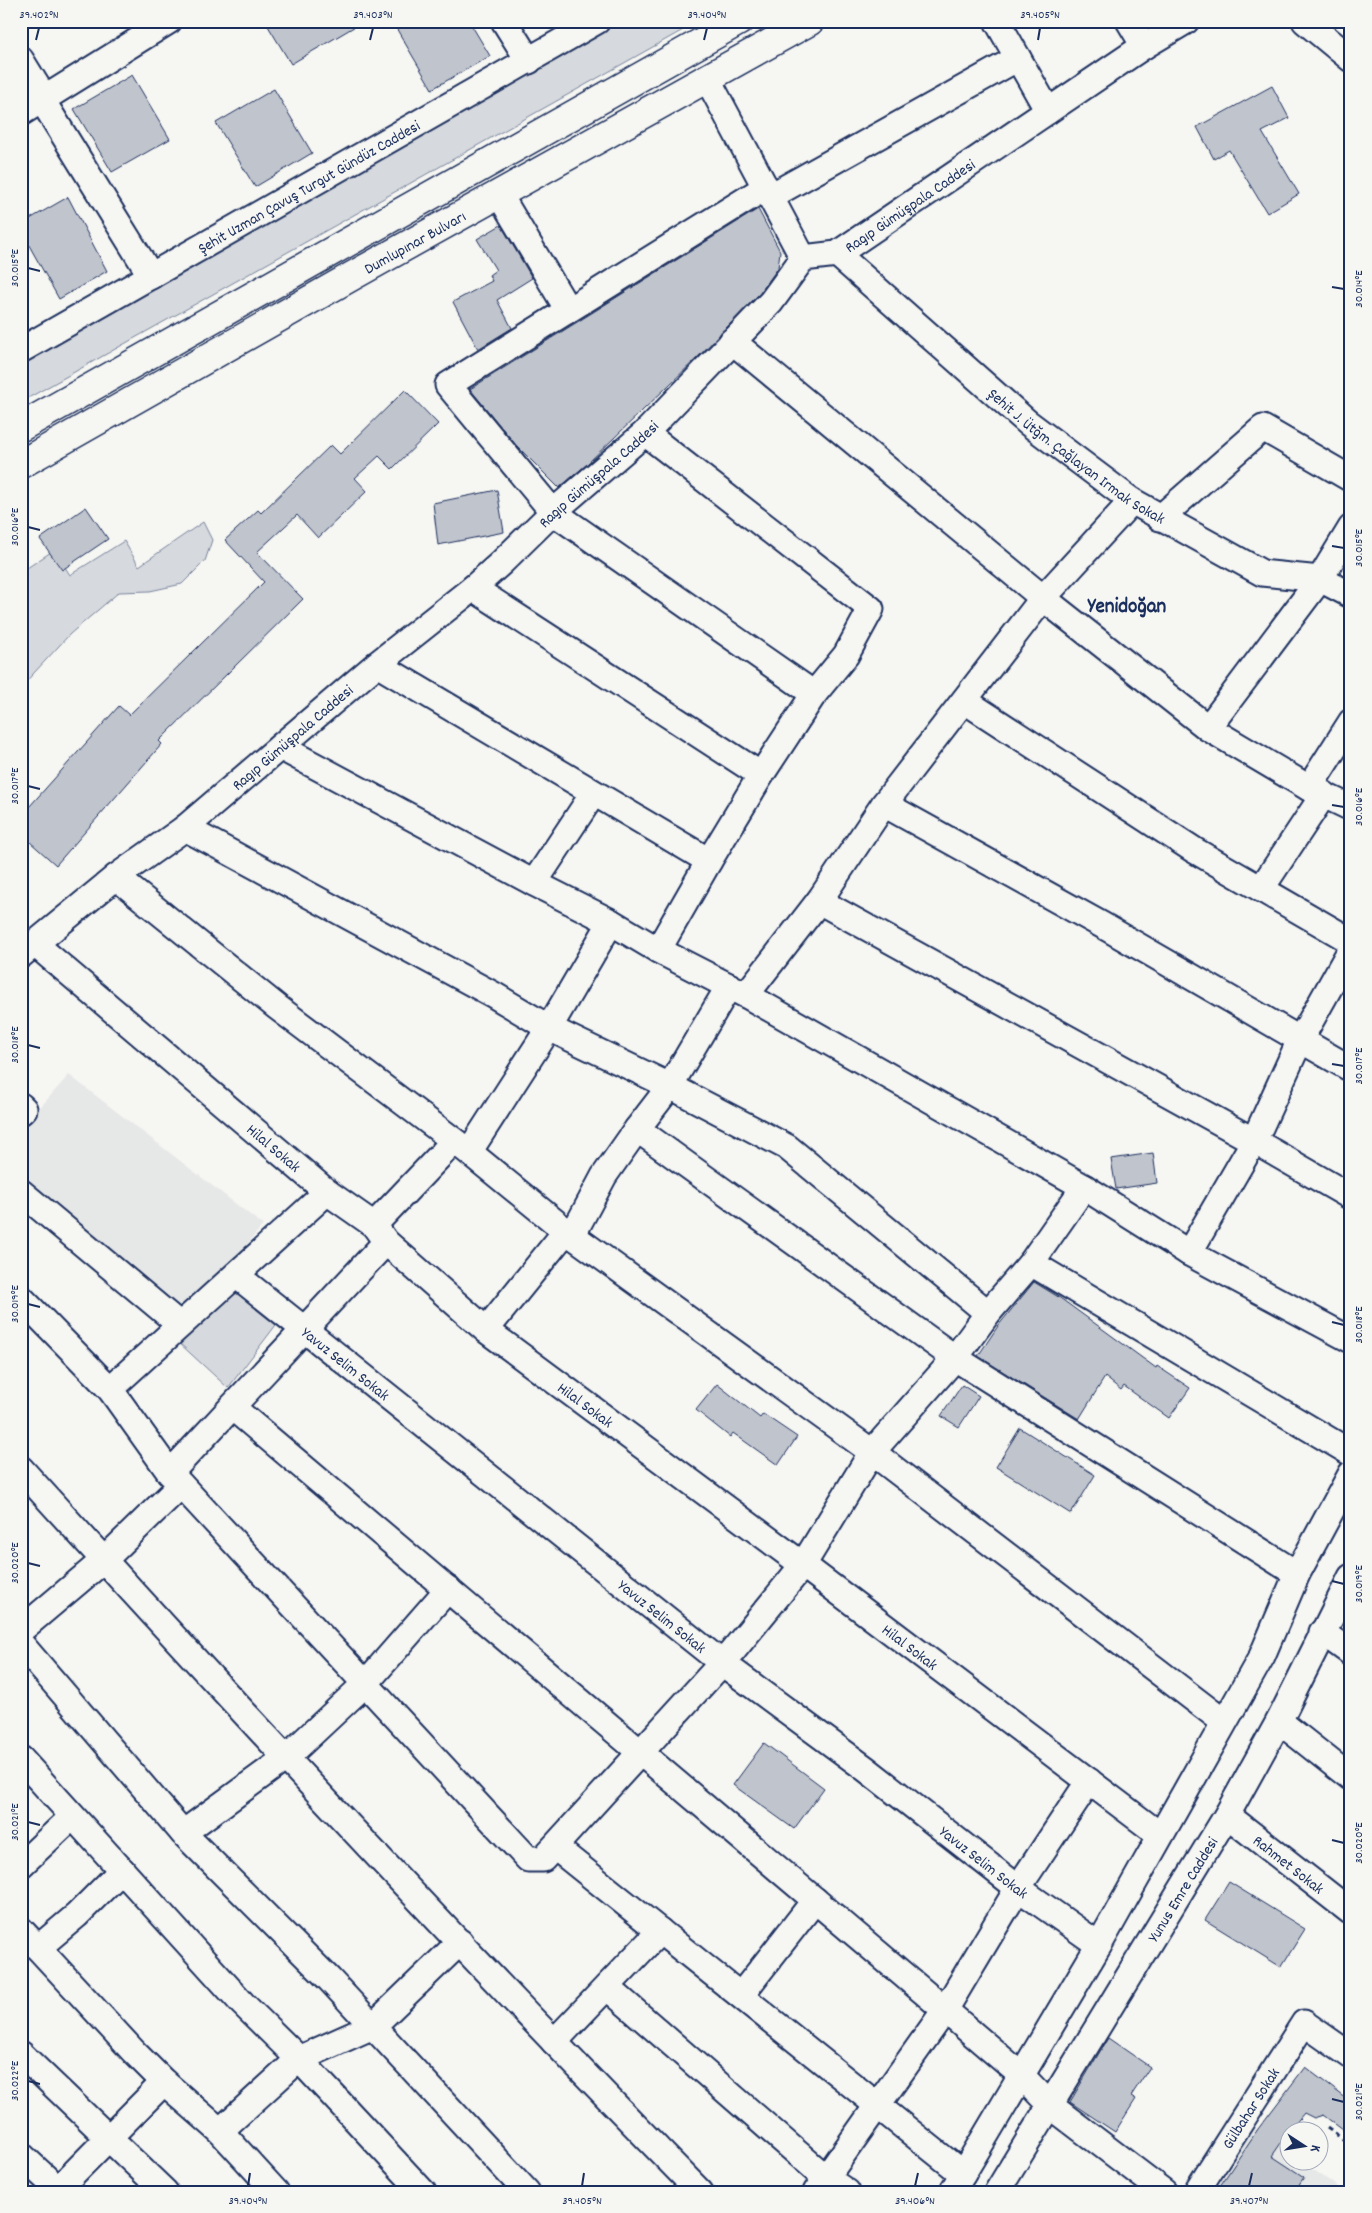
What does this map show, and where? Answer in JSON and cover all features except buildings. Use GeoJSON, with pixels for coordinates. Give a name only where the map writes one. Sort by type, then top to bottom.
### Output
{"type":"FeatureCollection","features":[{"type":"Feature","properties":{"kind":"main road","name":"Dumlupınar Bulvarı"},"geometry":{"type":"LineString","coordinates":[[21,427],[739,21]]}},
{"type":"Feature","properties":{"kind":"main road","name":"Dumlupınar Bulvarı"},"geometry":{"type":"LineString","coordinates":[[21,464],[810,21]]}},
{"type":"Feature","properties":{"kind":"street"},"geometry":{"type":"LineString","coordinates":[[21,113],[169,21]]}},
{"type":"Feature","properties":{"kind":"street"},"geometry":{"type":"LineString","coordinates":[[504,21],[529,61]]}},
{"type":"Feature","properties":{"kind":"street","name":"Şehit Uzman Çavuş Turgut Gündüz Caddesi"},"geometry":{"type":"LineString","coordinates":[[21,350],[597,21]]}},
{"type":"Feature","properties":{"kind":"street"},"geometry":{"type":"LineString","coordinates":[[997,21],[1048,111]]}},
{"type":"Feature","properties":{"kind":"street"},"geometry":{"type":"LineString","coordinates":[[1128,21],[1144,46]]}},
{"type":"Feature","properties":{"kind":"street","name":"Ragıp Gümüşpala Caddesi"},"geometry":{"type":"LineString","coordinates":[[28,950],[116,877],[185,828],[377,664],[473,588],[553,512],[645,433],[771,302],[802,258],[837,254],[1144,46],[1186,21]]}},
{"type":"Feature","properties":{"kind":"street"},"geometry":{"type":"LineString","coordinates":[[1305,21],[1351,59]]}},
{"type":"Feature","properties":{"kind":"street"},"geometry":{"type":"LineString","coordinates":[[814,694],[553,512],[448,385],[568,310],[768,192],[1018,58]]}},
{"type":"Feature","properties":{"kind":"street"},"geometry":{"type":"LineString","coordinates":[[21,60],[151,276]]}},
{"type":"Feature","properties":{"kind":"street"},"geometry":{"type":"LineString","coordinates":[[707,78],[802,258]]}},
{"type":"Feature","properties":{"kind":"street"},"geometry":{"type":"LineString","coordinates":[[499,194],[568,310]]}},
{"type":"Feature","properties":{"kind":"street","name":"Şehit J. Ütğm. Çağlayan Irmak Sokak"},"geometry":{"type":"LineString","coordinates":[[837,254],[1027,422],[1132,502],[1262,573],[1320,580],[1351,595]]}},
{"type":"Feature","properties":{"kind":"street"},"geometry":{"type":"LineString","coordinates":[[732,341],[1043,598],[1208,728],[1316,791],[1351,808]]}},
{"type":"Feature","properties":{"kind":"street"},"geometry":{"type":"LineString","coordinates":[[1160,518],[1263,428],[1351,479]]}},
{"type":"Feature","properties":{"kind":"street"},"geometry":{"type":"LineString","coordinates":[[645,433],[871,609],[846,655],[814,694],[761,775],[658,950]]}},
{"type":"Feature","properties":{"kind":"street"},"geometry":{"type":"LineString","coordinates":[[486,1330],[569,1233],[604,1176],[738,991],[819,901],[884,804],[1043,598],[1132,502]]}},
{"type":"Feature","properties":{"kind":"street"},"geometry":{"type":"LineString","coordinates":[[1208,728],[1320,580],[1351,528]]}},
{"type":"Feature","properties":{"kind":"street"},"geometry":{"type":"LineString","coordinates":[[473,588],[761,775]]}},
{"type":"Feature","properties":{"kind":"street"},"geometry":{"type":"LineString","coordinates":[[377,664],[593,794],[709,861]]}},
{"type":"Feature","properties":{"kind":"street"},"geometry":{"type":"LineString","coordinates":[[965,701],[1194,850],[1351,941]]}},
{"type":"Feature","properties":{"kind":"street"},"geometry":{"type":"LineString","coordinates":[[1261,889],[1316,791],[1351,722]]}},
{"type":"Feature","properties":{"kind":"street"},"geometry":{"type":"LineString","coordinates":[[280,747],[738,991],[1084,1187],[1189,1253],[1351,1340]]}},
{"type":"Feature","properties":{"kind":"street"},"geometry":{"type":"LineString","coordinates":[[534,883],[593,794]]}},
{"type":"Feature","properties":{"kind":"street"},"geometry":{"type":"LineString","coordinates":[[884,804],[1102,925],[1351,1069]]}},
{"type":"Feature","properties":{"kind":"street"},"geometry":{"type":"LineString","coordinates":[[185,828],[486,990],[549,1028],[670,1086],[788,1147],[988,1313]]}},
{"type":"Feature","properties":{"kind":"street"},"geometry":{"type":"LineString","coordinates":[[116,877],[278,1007],[462,1147],[569,1233],[872,1452],[1224,1722]]}},
{"type":"Feature","properties":{"kind":"street"},"geometry":{"type":"LineString","coordinates":[[819,901],[1254,1141],[1351,1197]]}},
{"type":"Feature","properties":{"kind":"street"},"geometry":{"type":"LineString","coordinates":[[21,1630],[104,1560],[176,1479],[232,1407],[305,1330],[380,1233],[462,1147],[549,1028],[611,922]]}},
{"type":"Feature","properties":{"kind":"street"},"geometry":{"type":"LineString","coordinates":[[1189,1253],[1254,1141],[1300,1040],[1351,949]]}},
{"type":"Feature","properties":{"kind":"street","name":"Hilal Sokak"},"geometry":{"type":"LineString","coordinates":[[28,950],[380,1233],[486,1330],[803,1565],[1160,1835]]}},
{"type":"Feature","properties":{"kind":"street"},"geometry":{"type":"LineString","coordinates":[[21,1106],[24,1109],[21,1112]]}},
{"type":"Feature","properties":{"kind":"street"},"geometry":{"type":"LineString","coordinates":[[637,1129],[955,1358],[1297,1574]]}},
{"type":"Feature","properties":{"kind":"street"},"geometry":{"type":"LineString","coordinates":[[21,1298],[110,1389],[176,1479],[528,1860],[543,1859],[722,1663],[803,1565],[872,1452],[955,1358],[988,1313],[1031,1263],[1084,1187]]}},
{"type":"Feature","properties":{"kind":"street"},"geometry":{"type":"LineString","coordinates":[[21,1192],[180,1325]]}},
{"type":"Feature","properties":{"kind":"street"},"geometry":{"type":"LineString","coordinates":[[110,1389],[327,1192]]}},
{"type":"Feature","properties":{"kind":"street"},"geometry":{"type":"LineString","coordinates":[[1031,1263],[1351,1454]]}},
{"type":"Feature","properties":{"kind":"street","name":"Yavuz Selim Sokak"},"geometry":{"type":"LineString","coordinates":[[236,1275],[722,1663],[866,1769],[1018,1888],[1099,1945]]}},
{"type":"Feature","properties":{"kind":"street"},"geometry":{"type":"LineString","coordinates":[[232,1407],[945,2010],[1021,2075],[1051,2106],[1164,2192]]}},
{"type":"Feature","properties":{"kind":"street"},"geometry":{"type":"LineString","coordinates":[[21,1469],[460,1942],[700,2192]]}},
{"type":"Feature","properties":{"kind":"street"},"geometry":{"type":"LineString","coordinates":[[554,1847],[878,2105],[957,2183],[1099,1945],[1262,1656],[1297,1574],[1351,1474]]}},
{"type":"Feature","properties":{"kind":"street","name":"Yunus Emre Caddesi"},"geometry":{"type":"LineString","coordinates":[[998,2192],[1227,1815],[1279,1721],[1322,1632],[1351,1578]]}},
{"type":"Feature","properties":{"kind":"street"},"geometry":{"type":"LineString","coordinates":[[183,1832],[287,1757],[365,1684],[448,1589]]}},
{"type":"Feature","properties":{"kind":"street"},"geometry":{"type":"LineString","coordinates":[[1322,1632],[1351,1653]]}},
{"type":"Feature","properties":{"kind":"street"},"geometry":{"type":"LineString","coordinates":[[21,1644],[183,1832],[329,1979],[527,2192]]}},
{"type":"Feature","properties":{"kind":"street"},"geometry":{"type":"LineString","coordinates":[[1279,1721],[1351,1778]]}},
{"type":"Feature","properties":{"kind":"street"},"geometry":{"type":"LineString","coordinates":[[21,1759],[243,2004],[299,2059],[423,2192]]}},
{"type":"Feature","properties":{"kind":"street"},"geometry":{"type":"LineString","coordinates":[[821,2185],[945,2010],[1018,1888],[1089,1781]]}},
{"type":"Feature","properties":{"kind":"street","name":"Rahmet Sokak"},"geometry":{"type":"LineString","coordinates":[[1227,1815],[1351,1912]]}},
{"type":"Feature","properties":{"kind":"street"},"geometry":{"type":"LineString","coordinates":[[21,1865],[72,1817]]}},
{"type":"Feature","properties":{"kind":"street"},"geometry":{"type":"LineString","coordinates":[[38,1948],[77,1914],[122,1870]]}},
{"type":"Feature","properties":{"kind":"street"},"geometry":{"type":"LineString","coordinates":[[741,1995],[815,1900]]}},
{"type":"Feature","properties":{"kind":"street"},"geometry":{"type":"LineString","coordinates":[[21,1930],[164,2082],[220,2131],[276,2192]]}},
{"type":"Feature","properties":{"kind":"street"},"geometry":{"type":"LineString","coordinates":[[554,2042],[660,1931]]}},
{"type":"Feature","properties":{"kind":"street"},"geometry":{"type":"LineString","coordinates":[[220,2131],[299,2059],[373,2026],[460,1942]]}},
{"type":"Feature","properties":{"kind":"street"},"geometry":{"type":"LineString","coordinates":[[607,1987],[821,2185],[847,2192]]}},
{"type":"Feature","properties":{"kind":"street","name":"Gülbahar Sokak"},"geometry":{"type":"LineString","coordinates":[[1196,2192],[1304,2023],[1351,2056]]}},
{"type":"Feature","properties":{"kind":"street"},"geometry":{"type":"LineString","coordinates":[[21,2054],[165,2192]]}},
{"type":"Feature","properties":{"kind":"street"},"geometry":{"type":"LineString","coordinates":[[21,2155],[58,2191],[164,2082]]}},
{"type":"Feature","properties":{"kind":"path"},"geometry":{"type":"LineString","coordinates":[[1330,2130],[1351,2145]]}},
{"type":"Feature","properties":{"kind":"shaded area"},"geometry":{"type":"Polygon","coordinates":[[[600,21],[699,21],[21,402],[21,357],[600,21]]]}},
{"type":"Feature","properties":{"kind":"shaded area"},"geometry":{"type":"Polygon","coordinates":[[[203,522],[212,540],[205,561],[182,584],[150,591],[119,592],[70,634],[21,687],[21,572],[54,550],[70,575],[124,541],[139,566],[203,522]]]}},
{"type":"Feature","properties":{"kind":"shaded area"},"geometry":{"type":"Polygon","coordinates":[[[69,1075],[263,1225],[180,1325],[21,1184],[21,1129],[69,1075]]]}},
{"type":"Feature","properties":{"kind":"shaded area"},"geometry":{"type":"Polygon","coordinates":[[[234,1287],[279,1321],[228,1388],[178,1342],[234,1287]]]}},
{"type":"Feature","properties":{"kind":"shaded area"},"geometry":{"type":"Polygon","coordinates":[[[1252,2126],[1280,2146],[1280,2170],[1314,2170],[1345,2192],[1208,2192],[1252,2126]]]}},
{"type":"Feature","properties":{"kind":"shaded area"},"geometry":{"type":"Polygon","coordinates":[[[21,2169],[41,2187],[37,2192],[21,2192],[21,2169]]]}},
{"type":"Feature","properties":{"kind":"district","name":"Yenidoğan"},"geometry":{"type":"Point","coordinates":[1127,605]}}]}
